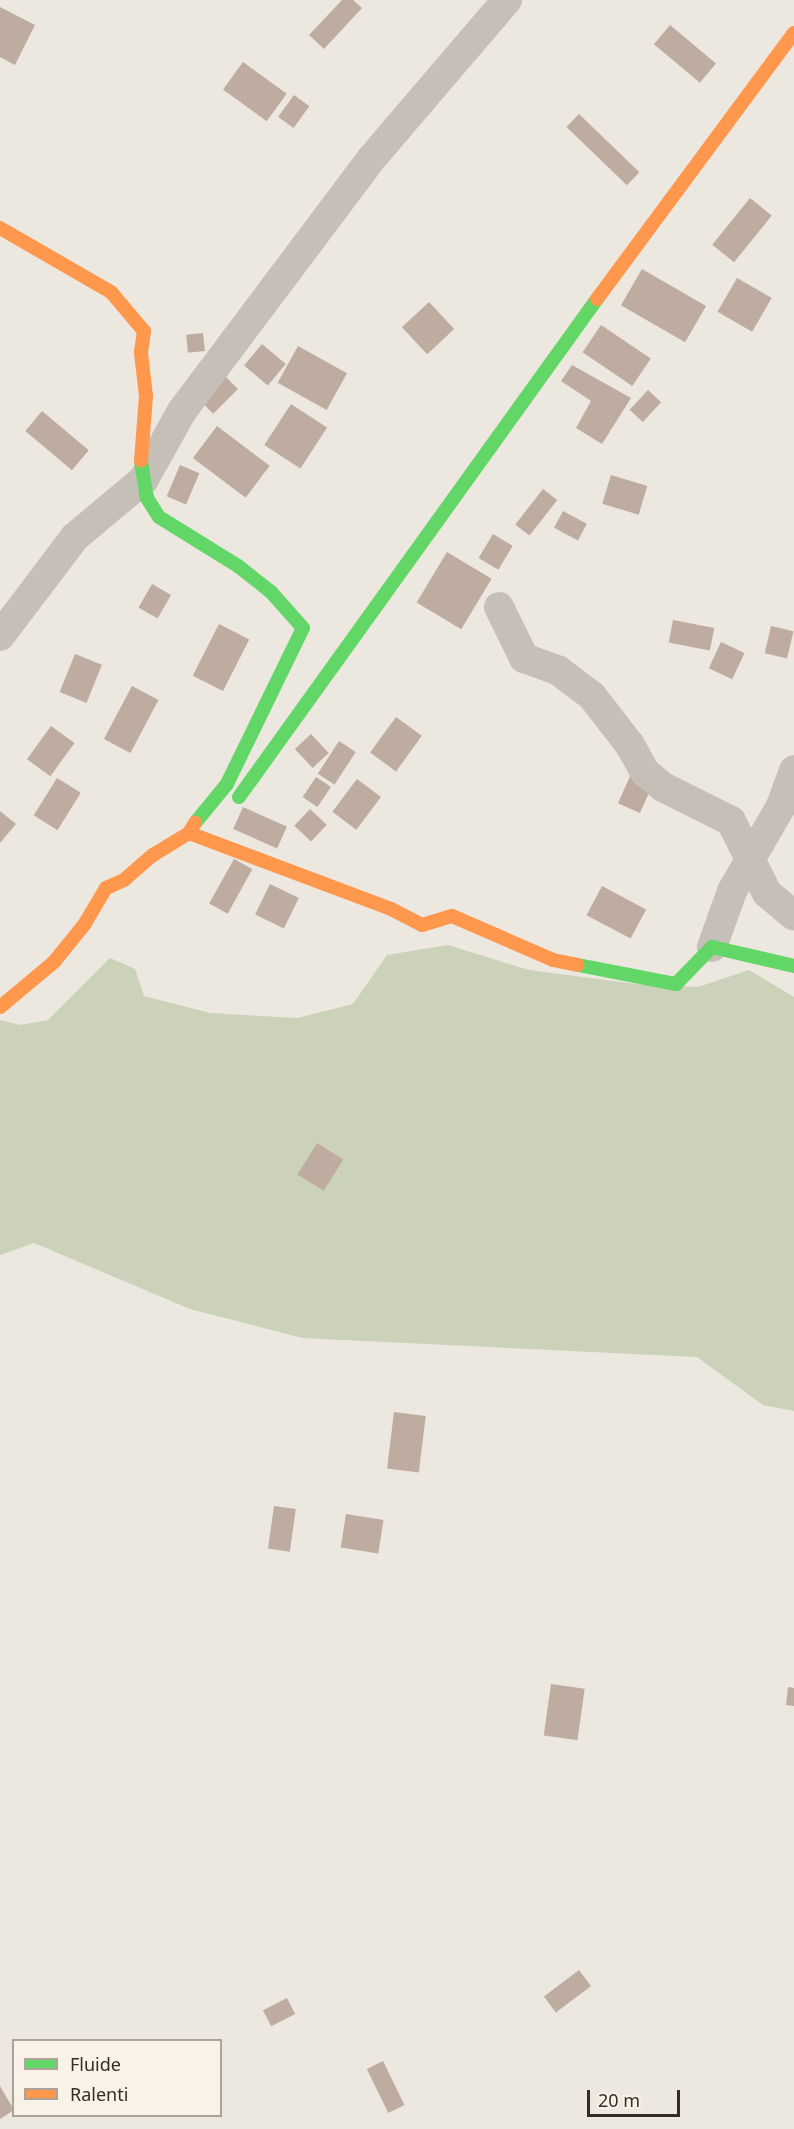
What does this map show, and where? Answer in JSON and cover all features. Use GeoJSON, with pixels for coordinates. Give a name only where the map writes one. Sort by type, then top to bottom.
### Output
{"type":"FeatureCollection","features":[{"type":"Feature","properties":{"kind":"street"},"geometry":{"type":"LineString","coordinates":[[0,636],[75,537],[144,479],[182,411],[372,158],[507,0]]}},
{"type":"Feature","properties":{"kind":"street"},"geometry":{"type":"LineString","coordinates":[[229,811],[652,223],[794,33]]}},
{"type":"Feature","properties":{"kind":"street"},"geometry":{"type":"LineString","coordinates":[[0,228],[111,292],[123,311],[144,331],[141,353],[146,396],[140,455],[147,498],[159,517],[184,529],[271,592],[303,628],[227,784],[204,809],[189,833],[153,855],[124,880],[106,888],[84,925],[54,962],[0,1007]]}},
{"type":"Feature","properties":{"kind":"street"},"geometry":{"type":"LineString","coordinates":[[499,608],[524,658],[559,671],[592,696],[630,745],[645,772],[663,787],[731,821],[767,893],[794,916]]}},
{"type":"Feature","properties":{"kind":"street"},"geometry":{"type":"LineString","coordinates":[[189,833],[212,835],[391,909],[422,925],[452,916],[553,960],[676,984],[712,947],[732,891],[781,806],[794,770]]}},
{"type":"Feature","properties":{"kind":"street"},"geometry":{"type":"LineString","coordinates":[[712,947],[794,966]]}},
{"type":"Feature","properties":{"kind":"green space"},"geometry":{"type":"Polygon","coordinates":[[[448,945],[529,970],[644,985],[698,987],[749,970],[794,997],[794,1411],[763,1405],[697,1357],[302,1338],[190,1309],[34,1243],[0,1255],[0,1020],[20,1025],[48,1020],[110,958],[135,969],[144,996],[210,1013],[297,1018],[353,1004],[387,955],[448,945]]]}},
{"type":"Feature","properties":{"kind":"building"},"geometry":{"type":"Polygon","coordinates":[[[342,0],[353,0],[362,8],[324,49],[309,35],[342,0]]]}},
{"type":"Feature","properties":{"kind":"building"},"geometry":{"type":"Polygon","coordinates":[[[0,7],[35,25],[15,65],[0,57],[0,7]]]}},
{"type":"Feature","properties":{"kind":"building"},"geometry":{"type":"Polygon","coordinates":[[[670,25],[716,64],[700,83],[654,44],[670,25]]]}},
{"type":"Feature","properties":{"kind":"building"},"geometry":{"type":"Polygon","coordinates":[[[243,62],[287,94],[267,121],[223,90],[243,62]]]}},
{"type":"Feature","properties":{"kind":"building"},"geometry":{"type":"Polygon","coordinates":[[[294,95],[309,106],[294,128],[278,117],[294,95]]]}},
{"type":"Feature","properties":{"kind":"building"},"geometry":{"type":"Polygon","coordinates":[[[579,114],[639,172],[627,185],[566,127],[579,114]]]}},
{"type":"Feature","properties":{"kind":"building"},"geometry":{"type":"Polygon","coordinates":[[[750,198],[772,216],[734,262],[712,245],[750,198]]]}},
{"type":"Feature","properties":{"kind":"building"},"geometry":{"type":"Polygon","coordinates":[[[642,269],[706,306],[685,342],[621,305],[642,269]]]}},
{"type":"Feature","properties":{"kind":"building"},"geometry":{"type":"Polygon","coordinates":[[[737,278],[772,298],[752,332],[718,312],[737,278]]]}},
{"type":"Feature","properties":{"kind":"building"},"geometry":{"type":"Polygon","coordinates":[[[429,302],[454,329],[427,354],[402,327],[429,302]]]}},
{"type":"Feature","properties":{"kind":"building"},"geometry":{"type":"Polygon","coordinates":[[[601,325],[651,359],[632,386],[583,352],[601,325]]]}},
{"type":"Feature","properties":{"kind":"building"},"geometry":{"type":"Polygon","coordinates":[[[203,333],[205,351],[188,353],[186,335],[203,333]]]}},
{"type":"Feature","properties":{"kind":"building"},"geometry":{"type":"Polygon","coordinates":[[[262,344],[286,364],[268,385],[244,365],[262,344]]]}},
{"type":"Feature","properties":{"kind":"building"},"geometry":{"type":"Polygon","coordinates":[[[298,346],[347,373],[327,410],[278,383],[298,346]]]}},
{"type":"Feature","properties":{"kind":"building"},"geometry":{"type":"Polygon","coordinates":[[[572,365],[631,398],[602,444],[576,428],[591,401],[561,381],[572,365]]]}},
{"type":"Feature","properties":{"kind":"building"},"geometry":{"type":"Polygon","coordinates":[[[226,377],[238,389],[213,414],[201,402],[226,377]]]}},
{"type":"Feature","properties":{"kind":"building"},"geometry":{"type":"Polygon","coordinates":[[[648,390],[661,402],[643,422],[630,410],[648,390]]]}},
{"type":"Feature","properties":{"kind":"building"},"geometry":{"type":"Polygon","coordinates":[[[291,404],[327,427],[300,469],[264,445],[291,404]]]}},
{"type":"Feature","properties":{"kind":"building"},"geometry":{"type":"Polygon","coordinates":[[[42,411],[89,450],[72,470],[25,431],[42,411]]]}},
{"type":"Feature","properties":{"kind":"building"},"geometry":{"type":"Polygon","coordinates":[[[217,426],[270,466],[246,498],[193,458],[217,426]]]}},
{"type":"Feature","properties":{"kind":"building"},"geometry":{"type":"Polygon","coordinates":[[[180,465],[199,473],[186,505],[167,496],[180,465]]]}},
{"type":"Feature","properties":{"kind":"building"},"geometry":{"type":"Polygon","coordinates":[[[611,475],[647,486],[639,515],[602,504],[611,475]]]}},
{"type":"Feature","properties":{"kind":"building"},"geometry":{"type":"Polygon","coordinates":[[[543,489],[557,500],[529,536],[515,524],[543,489]]]}},
{"type":"Feature","properties":{"kind":"building"},"geometry":{"type":"Polygon","coordinates":[[[563,511],[587,524],[578,540],[554,528],[563,511]]]}},
{"type":"Feature","properties":{"kind":"building"},"geometry":{"type":"Polygon","coordinates":[[[493,534],[513,546],[498,570],[479,558],[493,534]]]}},
{"type":"Feature","properties":{"kind":"building"},"geometry":{"type":"Polygon","coordinates":[[[447,552],[492,579],[461,629],[417,603],[447,552]]]}},
{"type":"Feature","properties":{"kind":"building"},"geometry":{"type":"Polygon","coordinates":[[[152,584],[171,595],[158,618],[138,607],[152,584]]]}},
{"type":"Feature","properties":{"kind":"building"},"geometry":{"type":"Polygon","coordinates":[[[673,620],[714,628],[710,651],[669,643],[673,620]]]}},
{"type":"Feature","properties":{"kind":"building"},"geometry":{"type":"Polygon","coordinates":[[[219,624],[249,639],[223,691],[193,676],[219,624]]]}},
{"type":"Feature","properties":{"kind":"building"},"geometry":{"type":"Polygon","coordinates":[[[771,626],[793,631],[787,658],[765,653],[771,626]]]}},
{"type":"Feature","properties":{"kind":"building"},"geometry":{"type":"Polygon","coordinates":[[[721,642],[745,653],[732,679],[709,668],[721,642]]]}},
{"type":"Feature","properties":{"kind":"building"},"geometry":{"type":"Polygon","coordinates":[[[75,654],[102,665],[87,703],[60,692],[75,654]]]}},
{"type":"Feature","properties":{"kind":"building"},"geometry":{"type":"Polygon","coordinates":[[[132,686],[158,700],[130,753],[104,739],[132,686]]]}},
{"type":"Feature","properties":{"kind":"building"},"geometry":{"type":"Polygon","coordinates":[[[396,717],[422,736],[396,771],[370,753],[396,717]]]}},
{"type":"Feature","properties":{"kind":"building"},"geometry":{"type":"Polygon","coordinates":[[[51,726],[74,743],[50,776],[27,759],[51,726]]]}},
{"type":"Feature","properties":{"kind":"building"},"geometry":{"type":"Polygon","coordinates":[[[311,734],[329,753],[313,768],[295,749],[311,734]]]}},
{"type":"Feature","properties":{"kind":"building"},"geometry":{"type":"Polygon","coordinates":[[[339,741],[356,752],[335,785],[318,774],[339,741]]]}},
{"type":"Feature","properties":{"kind":"building"},"geometry":{"type":"Polygon","coordinates":[[[631,774],[653,784],[640,813],[618,803],[631,774]]]}},
{"type":"Feature","properties":{"kind":"building"},"geometry":{"type":"Polygon","coordinates":[[[316,777],[331,787],[318,807],[303,797],[316,777]]]}},
{"type":"Feature","properties":{"kind":"building"},"geometry":{"type":"Polygon","coordinates":[[[57,778],[81,793],[57,830],[34,815],[57,778]]]}},
{"type":"Feature","properties":{"kind":"building"},"geometry":{"type":"Polygon","coordinates":[[[357,779],[381,797],[356,830],[332,812],[357,779]]]}},
{"type":"Feature","properties":{"kind":"building"},"geometry":{"type":"Polygon","coordinates":[[[243,807],[287,827],[277,848],[233,829],[243,807]]]}},
{"type":"Feature","properties":{"kind":"building"},"geometry":{"type":"Polygon","coordinates":[[[310,809],[327,825],[311,842],[294,826],[310,809]]]}},
{"type":"Feature","properties":{"kind":"building"},"geometry":{"type":"Polygon","coordinates":[[[0,811],[16,824],[0,843],[0,811]]]}},
{"type":"Feature","properties":{"kind":"building"},"geometry":{"type":"Polygon","coordinates":[[[234,859],[252,869],[228,914],[209,904],[234,859]]]}},
{"type":"Feature","properties":{"kind":"building"},"geometry":{"type":"Polygon","coordinates":[[[270,884],[299,898],[284,929],[255,915],[270,884]]]}},
{"type":"Feature","properties":{"kind":"building"},"geometry":{"type":"Polygon","coordinates":[[[602,886],[646,909],[631,939],[587,915],[602,886]]]}},
{"type":"Feature","properties":{"kind":"building"},"geometry":{"type":"Polygon","coordinates":[[[317,1143],[343,1159],[324,1191],[297,1174],[317,1143]]]}},
{"type":"Feature","properties":{"kind":"building"},"geometry":{"type":"Polygon","coordinates":[[[394,1412],[426,1416],[419,1472],[387,1469],[394,1412]]]}},
{"type":"Feature","properties":{"kind":"building"},"geometry":{"type":"Polygon","coordinates":[[[274,1506],[296,1509],[290,1552],[268,1549],[274,1506]]]}},
{"type":"Feature","properties":{"kind":"building"},"geometry":{"type":"Polygon","coordinates":[[[346,1514],[384,1520],[378,1554],[341,1548],[346,1514]]]}},
{"type":"Feature","properties":{"kind":"building"},"geometry":{"type":"Polygon","coordinates":[[[551,1684],[585,1689],[577,1740],[544,1735],[551,1684]]]}},
{"type":"Feature","properties":{"kind":"building"},"geometry":{"type":"Polygon","coordinates":[[[788,1687],[794,1688],[794,1706],[786,1705],[788,1687]]]}},
{"type":"Feature","properties":{"kind":"building"},"geometry":{"type":"Polygon","coordinates":[[[579,1970],[591,1986],[556,2012],[544,1996],[579,1970]]]}},
{"type":"Feature","properties":{"kind":"building"},"geometry":{"type":"Polygon","coordinates":[[[287,1998],[295,2014],[271,2026],[263,2010],[287,1998]]]}},
{"type":"Feature","properties":{"kind":"building"},"geometry":{"type":"Polygon","coordinates":[[[383,2061],[404,2105],[388,2113],[367,2069],[383,2061]]]}},
{"type":"Feature","properties":{"kind":"building"},"geometry":{"type":"Polygon","coordinates":[[[0,2086],[12,2107],[12,2111],[0,2119],[0,2086]]]}},
{"type":"Feature","properties":{"kind":"traffic: fast"},"geometry":{"type":"LineString","coordinates":[[239,797],[597,299]]}},
{"type":"Feature","properties":{"kind":"traffic: fast"},"geometry":{"type":"LineString","coordinates":[[141,461],[147,498],[159,517],[238,566],[271,592],[303,628],[227,784],[195,823]]}},
{"type":"Feature","properties":{"kind":"traffic: fast"},"geometry":{"type":"LineString","coordinates":[[578,965],[676,984],[712,947],[794,966]]}},
{"type":"Feature","properties":{"kind":"traffic: slow"},"geometry":{"type":"LineString","coordinates":[[597,299],[794,33]]}},
{"type":"Feature","properties":{"kind":"traffic: slow"},"geometry":{"type":"LineString","coordinates":[[0,228],[111,292],[144,331],[141,353],[146,396],[141,461]]}},
{"type":"Feature","properties":{"kind":"traffic: slow"},"geometry":{"type":"LineString","coordinates":[[0,1007],[54,962],[84,925],[106,888],[124,880],[153,855],[189,833],[195,823]]}},
{"type":"Feature","properties":{"kind":"traffic: slow"},"geometry":{"type":"LineString","coordinates":[[189,833],[391,909],[422,925],[452,916],[553,960],[578,965]]}}]}
